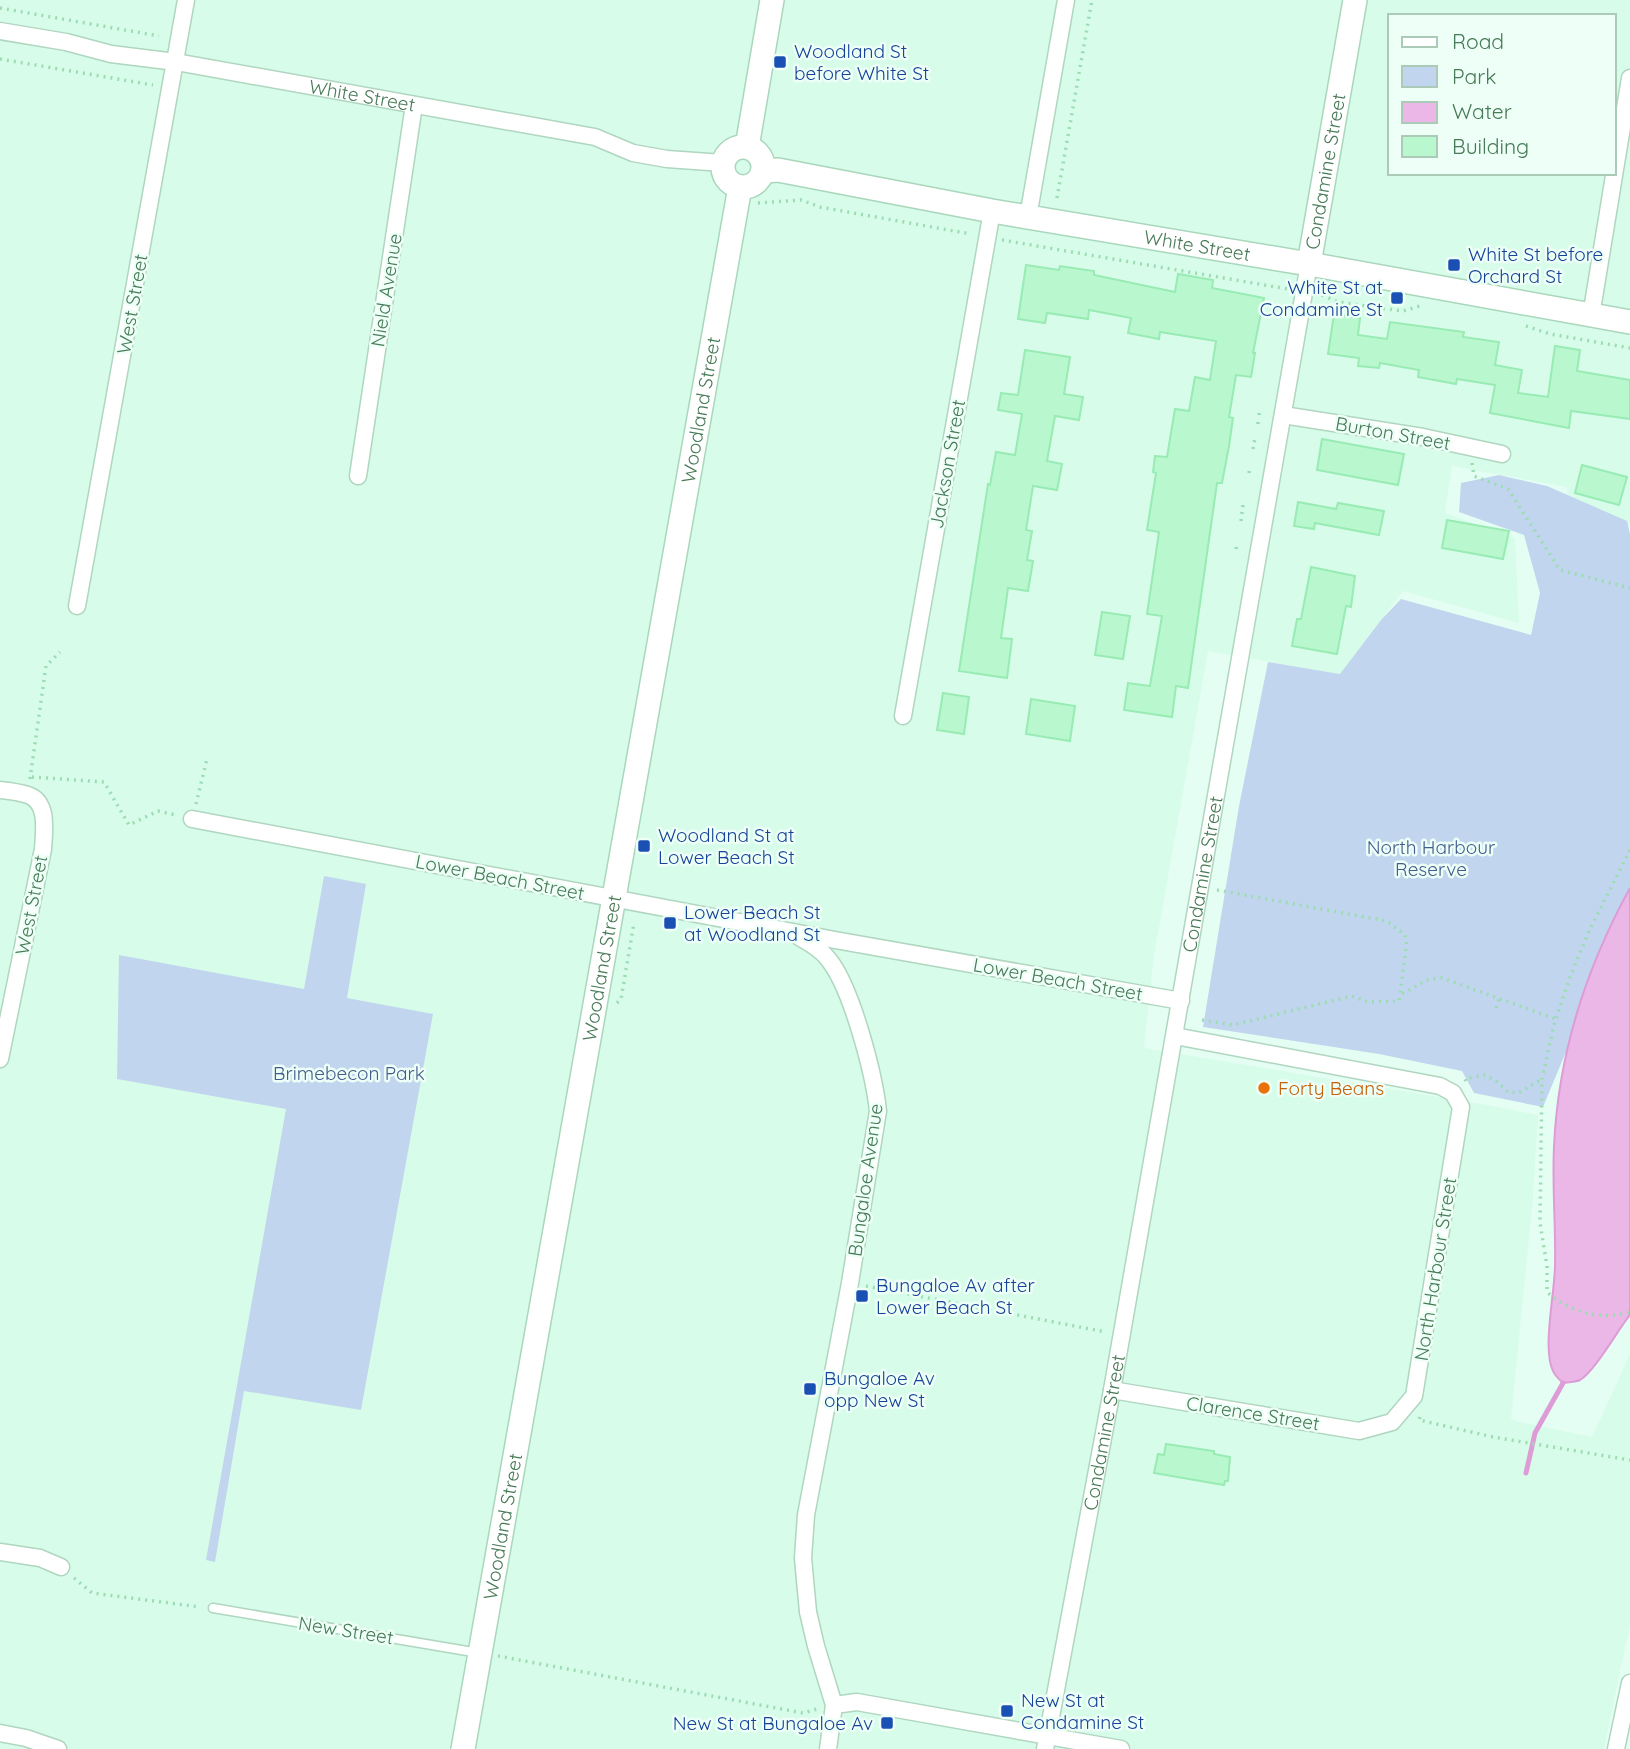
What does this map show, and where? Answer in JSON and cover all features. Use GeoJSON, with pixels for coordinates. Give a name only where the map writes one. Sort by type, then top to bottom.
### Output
{"type":"FeatureCollection","features":[{"type":"Feature","properties":{"kind":"street","name":"West Street"},"geometry":{"type":"LineString","coordinates":[[77,606],[187,0]]}},
{"type":"Feature","properties":{"kind":"street"},"geometry":{"type":"LineString","coordinates":[[747,146],[772,0]]}},
{"type":"Feature","properties":{"kind":"street"},"geometry":{"type":"LineString","coordinates":[[1028,217],[1066,0]]}},
{"type":"Feature","properties":{"kind":"street","name":"Condamine Street"},"geometry":{"type":"LineString","coordinates":[[1046,1742],[1122,1335],[1355,0]]}},
{"type":"Feature","properties":{"kind":"street","name":"White Street"},"geometry":{"type":"LineString","coordinates":[[0,31],[65,42],[111,54],[176,62],[595,137],[633,153],[667,159],[723,163]]}},
{"type":"Feature","properties":{"kind":"street"},"geometry":{"type":"LineString","coordinates":[[1616,163],[1630,78]]}},
{"type":"Feature","properties":{"kind":"street","name":"Nield Avenue"},"geometry":{"type":"LineString","coordinates":[[358,475],[414,105]]}},
{"type":"Feature","properties":{"kind":"street"},"geometry":{"type":"LineString","coordinates":[[747,146],[760,155],[764,171],[746,195],[724,176],[723,163],[734,148],[747,146]]}},
{"type":"Feature","properties":{"kind":"street","name":"White Street"},"geometry":{"type":"LineString","coordinates":[[764,171],[778,170],[992,211],[1309,264],[1630,323]]}},
{"type":"Feature","properties":{"kind":"street"},"geometry":{"type":"LineString","coordinates":[[1591,316],[1614,175]]}},
{"type":"Feature","properties":{"kind":"street","name":"Woodland Street"},"geometry":{"type":"LineString","coordinates":[[463,1749],[614,899],[746,195]]}},
{"type":"Feature","properties":{"kind":"street","name":"Jackson Street"},"geometry":{"type":"LineString","coordinates":[[903,716],[992,211]]}},
{"type":"Feature","properties":{"kind":"street","name":"Burton Street"},"geometry":{"type":"LineString","coordinates":[[1283,415],[1353,425],[1502,454]]}},
{"type":"Feature","properties":{"kind":"street"},"geometry":{"type":"LineString","coordinates":[[0,790],[30,795]]}},
{"type":"Feature","properties":{"kind":"street","name":"West Street"},"geometry":{"type":"LineString","coordinates":[[0,1059],[43,849],[46,821],[40,806],[30,795]]}},
{"type":"Feature","properties":{"kind":"street","name":"Lower Beach Street"},"geometry":{"type":"LineString","coordinates":[[192,819],[614,899],[1181,1000]]}},
{"type":"Feature","properties":{"kind":"street","name":"Bungaloe Avenue"},"geometry":{"type":"LineString","coordinates":[[784,930],[818,948],[844,986],[875,1083],[878,1111],[804,1537],[808,1612],[834,1705],[828,1749]]}},
{"type":"Feature","properties":{"kind":"street","name":"North Harbour Street"},"geometry":{"type":"LineString","coordinates":[[1175,1035],[1440,1086],[1453,1093],[1461,1107],[1414,1396],[1392,1422]]}},
{"type":"Feature","properties":{"kind":"street","name":"Clarence Street"},"geometry":{"type":"LineString","coordinates":[[1112,1390],[1359,1431],[1392,1422]]}},
{"type":"Feature","properties":{"kind":"street"},"geometry":{"type":"LineString","coordinates":[[0,1552],[40,1558],[61,1567]]}},
{"type":"Feature","properties":{"kind":"street"},"geometry":{"type":"LineString","coordinates":[[1616,1749],[1630,1683]]}},
{"type":"Feature","properties":{"kind":"street"},"geometry":{"type":"LineString","coordinates":[[834,1705],[858,1702],[1046,1742],[1121,1749]]}},
{"type":"Feature","properties":{"kind":"street"},"geometry":{"type":"LineString","coordinates":[[0,1733],[58,1749]]}},
{"type":"Feature","properties":{"kind":"lane","name":"New Street"},"geometry":{"type":"LineString","coordinates":[[213,1608],[479,1653]]}},
{"type":"Feature","properties":{"kind":"path"},"geometry":{"type":"LineString","coordinates":[[1057,198],[1092,0]]}},
{"type":"Feature","properties":{"kind":"path"},"geometry":{"type":"LineString","coordinates":[[0,8],[159,36]]}},
{"type":"Feature","properties":{"kind":"path"},"geometry":{"type":"LineString","coordinates":[[0,59],[150,85]]}},
{"type":"Feature","properties":{"kind":"path"},"geometry":{"type":"LineString","coordinates":[[746,195],[801,200],[820,207],[972,234]]}},
{"type":"Feature","properties":{"kind":"path"},"geometry":{"type":"LineString","coordinates":[[1000,240],[1290,289]]}},
{"type":"Feature","properties":{"kind":"path"},"geometry":{"type":"LineString","coordinates":[[1320,294],[1338,302],[1403,311],[1425,305]]}},
{"type":"Feature","properties":{"kind":"path"},"geometry":{"type":"LineString","coordinates":[[1521,323],[1550,334],[1630,348]]}},
{"type":"Feature","properties":{"kind":"path"},"geometry":{"type":"LineString","coordinates":[[1258,419],[1261,408]]}},
{"type":"Feature","properties":{"kind":"path"},"geometry":{"type":"LineString","coordinates":[[1253,449],[1255,438]]}},
{"type":"Feature","properties":{"kind":"path"},"geometry":{"type":"LineString","coordinates":[[1469,447],[1474,475],[1508,489],[1560,570],[1630,588]]}},
{"type":"Feature","properties":{"kind":"path"},"geometry":{"type":"LineString","coordinates":[[1249,473],[1251,466]]}},
{"type":"Feature","properties":{"kind":"path"},"geometry":{"type":"LineString","coordinates":[[1241,521],[1243,505]]}},
{"type":"Feature","properties":{"kind":"path"},"geometry":{"type":"LineString","coordinates":[[1236,549],[1237,543]]}},
{"type":"Feature","properties":{"kind":"path"},"geometry":{"type":"LineString","coordinates":[[30,795],[30,777],[46,666],[60,652]]}},
{"type":"Feature","properties":{"kind":"path"},"geometry":{"type":"LineString","coordinates":[[30,777],[104,782],[129,825],[158,811],[192,819],[207,758]]}},
{"type":"Feature","properties":{"kind":"path"},"geometry":{"type":"LineString","coordinates":[[1630,850],[1589,931],[1556,1019],[1542,1079],[1540,1223],[1547,1266],[1547,1292],[1562,1305],[1582,1312],[1618,1316],[1630,1312]]}},
{"type":"Feature","properties":{"kind":"path"},"geometry":{"type":"LineString","coordinates":[[1202,1020],[1233,1025],[1352,996],[1368,1002],[1399,1002],[1407,940],[1405,935],[1387,921],[1217,890]]}},
{"type":"Feature","properties":{"kind":"path"},"geometry":{"type":"LineString","coordinates":[[1400,995],[1429,979],[1442,978],[1556,1019]]}},
{"type":"Feature","properties":{"kind":"path"},"geometry":{"type":"LineString","coordinates":[[1496,1008],[1499,999]]}},
{"type":"Feature","properties":{"kind":"path"},"geometry":{"type":"LineString","coordinates":[[1468,1087],[1465,1079],[1484,1075],[1495,1080],[1508,1092],[1518,1093],[1542,1079]]}},
{"type":"Feature","properties":{"kind":"path"},"geometry":{"type":"LineString","coordinates":[[850,1283],[1122,1335]]}},
{"type":"Feature","properties":{"kind":"path"},"geometry":{"type":"LineString","coordinates":[[1422,1407],[1419,1420],[1581,1454],[1630,1460]]}},
{"type":"Feature","properties":{"kind":"path"},"geometry":{"type":"LineString","coordinates":[[61,1567],[92,1593],[213,1608]]}},
{"type":"Feature","properties":{"kind":"path"},"geometry":{"type":"LineString","coordinates":[[479,1653],[803,1713],[834,1705]]}},
{"type":"Feature","properties":{"kind":"shaded area"},"geometry":{"type":"Polygon","coordinates":[[[0,0],[1630,0],[1630,526],[1569,510],[1567,487],[1452,466],[1445,513],[1515,538],[1519,623],[1403,591],[1340,674],[1208,651],[1154,956],[1144,1048],[1538,1115],[1533,1197],[1511,1420],[1592,1437],[1630,1354],[1630,1624],[1604,1749],[0,1749],[0,0]]]}},
{"type":"Feature","properties":{"kind":"green space","name":"North Harbour Reserve"},"geometry":{"type":"Polygon","coordinates":[[[1499,475],[1547,486],[1627,521],[1630,534],[1630,898],[1543,1107],[1474,1093],[1462,1071],[1379,1054],[1203,1027],[1239,806],[1268,662],[1340,674],[1381,620],[1401,599],[1531,635],[1540,593],[1524,535],[1459,512],[1461,483],[1499,475]]]}},
{"type":"Feature","properties":{"kind":"green space","name":"Brimebecon Park"},"geometry":{"type":"Polygon","coordinates":[[[324,876],[366,884],[347,998],[433,1014],[361,1410],[244,1391],[215,1562],[206,1560],[286,1109],[117,1079],[119,955],[304,989],[324,876]]]}},
{"type":"Feature","properties":{"kind":"water"},"geometry":{"type":"Polygon","coordinates":[[[1630,888],[1630,1315],[1586,1375],[1578,1381],[1563,1383],[1553,1371],[1549,1349],[1555,1265],[1554,1162],[1561,1079],[1577,1013],[1588,981],[1614,918],[1630,888]]]}},
{"type":"Feature","properties":{"kind":"building"},"geometry":{"type":"Polygon","coordinates":[[[1026,265],[1094,271],[1094,275],[1175,292],[1178,274],[1213,280],[1212,288],[1264,298],[1251,377],[1236,375],[1229,417],[1233,418],[1229,446],[1222,483],[1217,483],[1188,688],[1176,686],[1172,717],[1124,710],[1128,683],[1150,686],[1162,616],[1147,614],[1159,532],[1147,530],[1156,473],[1153,472],[1155,456],[1167,457],[1175,409],[1189,411],[1195,377],[1210,380],[1216,341],[1160,332],[1159,339],[1128,333],[1131,318],[1089,310],[1088,319],[1047,313],[1045,323],[1018,319],[1026,265]]]}},
{"type":"Feature","properties":{"kind":"building"},"geometry":{"type":"Polygon","coordinates":[[[1334,314],[1360,318],[1358,335],[1387,339],[1390,322],[1464,332],[1463,337],[1499,342],[1495,365],[1522,370],[1518,393],[1548,397],[1555,346],[1580,350],[1577,371],[1630,380],[1630,419],[1571,411],[1569,428],[1490,413],[1495,385],[1457,379],[1456,384],[1418,377],[1419,370],[1380,363],[1379,368],[1358,366],[1359,358],[1328,354],[1334,314]]]}},
{"type":"Feature","properties":{"kind":"building"},"geometry":{"type":"Polygon","coordinates":[[[1025,350],[1070,357],[1064,394],[1083,397],[1079,420],[1055,416],[1047,461],[1062,464],[1057,490],[1033,486],[1026,530],[1032,531],[1027,560],[1033,561],[1028,591],[1008,588],[1001,638],[1012,639],[1007,678],[959,671],[988,484],[990,485],[996,452],[1015,455],[1022,414],[998,410],[1001,393],[1018,395],[1025,350]]]}},
{"type":"Feature","properties":{"kind":"building"},"geometry":{"type":"Polygon","coordinates":[[[1322,439],[1404,454],[1398,485],[1317,470],[1322,439]]]}},
{"type":"Feature","properties":{"kind":"building"},"geometry":{"type":"Polygon","coordinates":[[[1582,465],[1627,477],[1619,505],[1575,493],[1582,465]]]}},
{"type":"Feature","properties":{"kind":"building"},"geometry":{"type":"Polygon","coordinates":[[[1298,502],[1336,509],[1338,503],[1384,511],[1379,535],[1315,523],[1314,529],[1294,526],[1298,502]]]}},
{"type":"Feature","properties":{"kind":"building"},"geometry":{"type":"Polygon","coordinates":[[[1447,520],[1509,531],[1503,559],[1442,548],[1447,520]]]}},
{"type":"Feature","properties":{"kind":"building"},"geometry":{"type":"Polygon","coordinates":[[[1311,567],[1355,576],[1351,607],[1346,606],[1337,654],[1292,646],[1297,619],[1301,619],[1311,567]]]}},
{"type":"Feature","properties":{"kind":"building"},"geometry":{"type":"Polygon","coordinates":[[[1102,612],[1130,616],[1123,659],[1095,655],[1102,612]]]}},
{"type":"Feature","properties":{"kind":"building"},"geometry":{"type":"Polygon","coordinates":[[[943,693],[969,697],[964,734],[937,730],[943,693]]]}},
{"type":"Feature","properties":{"kind":"building"},"geometry":{"type":"Polygon","coordinates":[[[1031,699],[1075,706],[1070,741],[1026,734],[1031,699]]]}},
{"type":"Feature","properties":{"kind":"building"},"geometry":{"type":"Polygon","coordinates":[[[1166,1444],[1214,1451],[1214,1454],[1230,1457],[1228,1481],[1225,1481],[1224,1485],[1154,1473],[1158,1454],[1164,1455],[1166,1444]]]}},
{"type":"Feature","properties":{"kind":"waterway"},"geometry":{"type":"LineString","coordinates":[[1526,1473],[1535,1433],[1563,1383]]}},
{"type":"Feature","properties":{"kind":"place","name":"Woodland St before White St"},"geometry":{"type":"Point","coordinates":[780,62]}},
{"type":"Feature","properties":{"kind":"place","name":"White St before Orchard St"},"geometry":{"type":"Point","coordinates":[1454,265]}},
{"type":"Feature","properties":{"kind":"place","name":"White St at Condamine St"},"geometry":{"type":"Point","coordinates":[1397,298]}},
{"type":"Feature","properties":{"kind":"place","name":"Woodland St at Lower Beach St"},"geometry":{"type":"Point","coordinates":[644,846]}},
{"type":"Feature","properties":{"kind":"place","name":"Lower Beach St at Woodland St"},"geometry":{"type":"Point","coordinates":[670,923]}},
{"type":"Feature","properties":{"kind":"place","name":"Forty Beans"},"geometry":{"type":"Point","coordinates":[1264,1088]}},
{"type":"Feature","properties":{"kind":"place","name":"Bungaloe Av after Lower Beach St"},"geometry":{"type":"Point","coordinates":[862,1296]}},
{"type":"Feature","properties":{"kind":"place","name":"Bungaloe Av opp New St"},"geometry":{"type":"Point","coordinates":[810,1389]}},
{"type":"Feature","properties":{"kind":"place","name":"New St at Condamine St"},"geometry":{"type":"Point","coordinates":[1007,1711]}},
{"type":"Feature","properties":{"kind":"place","name":"New St at Bungaloe Av"},"geometry":{"type":"Point","coordinates":[887,1723]}}]}
